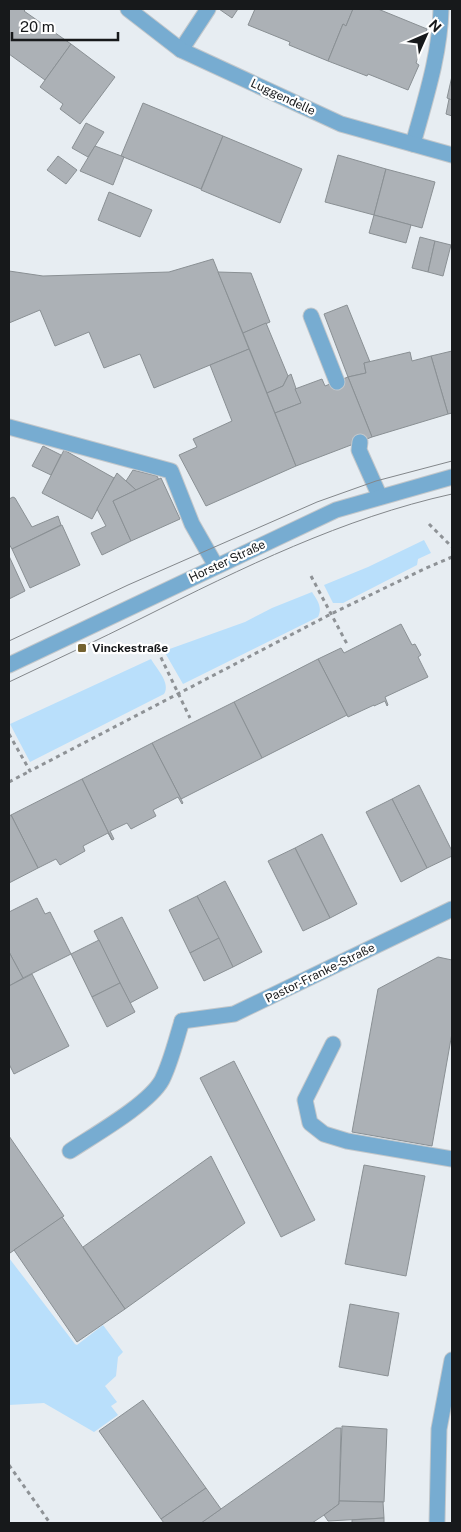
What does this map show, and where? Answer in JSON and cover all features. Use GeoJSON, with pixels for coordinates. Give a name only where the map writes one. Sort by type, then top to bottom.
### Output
{"type":"FeatureCollection","features":[{"type":"Feature","properties":{"kind":"street","name":"Luggendelle"},"geometry":{"type":"LineString","coordinates":[[128,9],[181,50],[341,124],[452,155]]}},
{"type":"Feature","properties":{"kind":"street"},"geometry":{"type":"LineString","coordinates":[[181,50],[208,9]]}},
{"type":"Feature","properties":{"kind":"street"},"geometry":{"type":"LineString","coordinates":[[413,144],[432,72],[441,26],[441,9]]}},
{"type":"Feature","properties":{"kind":"street"},"geometry":{"type":"LineString","coordinates":[[311,316],[337,382]]}},
{"type":"Feature","properties":{"kind":"street"},"geometry":{"type":"LineString","coordinates":[[9,427],[171,471],[192,524],[216,566]]}},
{"type":"Feature","properties":{"kind":"street"},"geometry":{"type":"LineString","coordinates":[[360,442],[359,450],[380,497]]}},
{"type":"Feature","properties":{"kind":"street","name":"Horster Straße"},"geometry":{"type":"LineString","coordinates":[[9,665],[336,510],[452,476]]}},
{"type":"Feature","properties":{"kind":"street","name":"Pastor-Franke-Straße"},"geometry":{"type":"LineString","coordinates":[[70,1151],[142,1103],[161,1081],[174,1049],[182,1021],[234,1014],[452,910]]}},
{"type":"Feature","properties":{"kind":"street"},"geometry":{"type":"LineString","coordinates":[[333,1044],[305,1100],[310,1123],[324,1134],[347,1142],[452,1159]]}},
{"type":"Feature","properties":{"kind":"street"},"geometry":{"type":"LineString","coordinates":[[437,1523],[439,1429],[452,1360]]}},
{"type":"Feature","properties":{"kind":"path"},"geometry":{"type":"LineString","coordinates":[[429,524],[452,547]]}},
{"type":"Feature","properties":{"kind":"path"},"geometry":{"type":"LineString","coordinates":[[9,782],[331,614],[452,557]]}},
{"type":"Feature","properties":{"kind":"path"},"geometry":{"type":"LineString","coordinates":[[311,576],[347,644]]}},
{"type":"Feature","properties":{"kind":"path"},"geometry":{"type":"LineString","coordinates":[[154,643],[190,718]]}},
{"type":"Feature","properties":{"kind":"path"},"geometry":{"type":"LineString","coordinates":[[9,734],[30,771]]}},
{"type":"Feature","properties":{"kind":"path"},"geometry":{"type":"LineString","coordinates":[[9,1465],[50,1523]]}},
{"type":"Feature","properties":{"kind":"shaded area"},"geometry":{"type":"Polygon","coordinates":[[[424,540],[431,553],[418,559],[417,565],[343,603],[333,603],[324,585],[368,567],[424,540]]]}},
{"type":"Feature","properties":{"kind":"shaded area"},"geometry":{"type":"Polygon","coordinates":[[[312,592],[320,607],[318,617],[183,684],[164,651],[245,622],[272,608],[312,592]]]}},
{"type":"Feature","properties":{"kind":"shaded area"},"geometry":{"type":"Polygon","coordinates":[[[151,659],[166,685],[164,694],[30,762],[10,724],[151,659]]]}},
{"type":"Feature","properties":{"kind":"shaded area"},"geometry":{"type":"Polygon","coordinates":[[[9,1258],[75,1344],[77,1345],[103,1325],[123,1352],[118,1357],[116,1376],[105,1386],[117,1402],[111,1406],[118,1415],[94,1432],[44,1403],[9,1405],[9,1258]]]}},
{"type":"Feature","properties":{"kind":"building"},"geometry":{"type":"Polygon","coordinates":[[[9,9],[26,9],[24,11],[71,44],[45,80],[9,54],[9,9]]]}},
{"type":"Feature","properties":{"kind":"building"},"geometry":{"type":"Polygon","coordinates":[[[219,9],[238,9],[232,18],[219,9]]]}},
{"type":"Feature","properties":{"kind":"building"},"geometry":{"type":"Polygon","coordinates":[[[255,9],[353,9],[346,26],[343,24],[328,61],[289,45],[290,42],[248,25],[255,9]]]}},
{"type":"Feature","properties":{"kind":"building"},"geometry":{"type":"Polygon","coordinates":[[[353,9],[378,9],[427,29],[416,63],[419,65],[408,90],[328,61],[343,24],[346,26],[353,9]]]}},
{"type":"Feature","properties":{"kind":"building"},"geometry":{"type":"Polygon","coordinates":[[[71,44],[115,77],[80,124],[60,109],[63,104],[40,87],[71,44]]]}},
{"type":"Feature","properties":{"kind":"building"},"geometry":{"type":"Polygon","coordinates":[[[452,76],[452,100],[447,98],[452,76]]]}},
{"type":"Feature","properties":{"kind":"building"},"geometry":{"type":"Polygon","coordinates":[[[449,99],[452,100],[452,116],[446,114],[449,99]]]}},
{"type":"Feature","properties":{"kind":"building"},"geometry":{"type":"Polygon","coordinates":[[[143,103],[223,136],[201,189],[121,156],[143,103]]]}},
{"type":"Feature","properties":{"kind":"building"},"geometry":{"type":"Polygon","coordinates":[[[86,123],[104,132],[88,157],[72,148],[86,123]]]}},
{"type":"Feature","properties":{"kind":"building"},"geometry":{"type":"Polygon","coordinates":[[[223,136],[302,169],[280,223],[201,190],[223,136]]]}},
{"type":"Feature","properties":{"kind":"building"},"geometry":{"type":"Polygon","coordinates":[[[95,146],[124,157],[113,185],[80,171],[95,146]]]}},
{"type":"Feature","properties":{"kind":"building"},"geometry":{"type":"Polygon","coordinates":[[[338,155],[386,169],[374,215],[325,202],[338,155]]]}},
{"type":"Feature","properties":{"kind":"building"},"geometry":{"type":"Polygon","coordinates":[[[58,156],[77,170],[66,184],[47,170],[58,156]]]}},
{"type":"Feature","properties":{"kind":"building"},"geometry":{"type":"Polygon","coordinates":[[[386,169],[435,182],[422,228],[374,215],[386,169]]]}},
{"type":"Feature","properties":{"kind":"building"},"geometry":{"type":"Polygon","coordinates":[[[109,192],[152,210],[140,237],[98,220],[109,192]]]}},
{"type":"Feature","properties":{"kind":"building"},"geometry":{"type":"Polygon","coordinates":[[[374,215],[411,225],[406,243],[369,233],[374,215]]]}},
{"type":"Feature","properties":{"kind":"building"},"geometry":{"type":"Polygon","coordinates":[[[420,237],[435,241],[428,272],[412,268],[420,237]]]}},
{"type":"Feature","properties":{"kind":"building"},"geometry":{"type":"Polygon","coordinates":[[[435,241],[451,245],[443,276],[428,272],[435,241]]]}},
{"type":"Feature","properties":{"kind":"building"},"geometry":{"type":"Polygon","coordinates":[[[213,259],[249,349],[154,388],[140,354],[104,368],[89,332],[55,346],[40,310],[9,323],[9,271],[43,276],[169,272],[213,259]]]}},
{"type":"Feature","properties":{"kind":"building"},"geometry":{"type":"Polygon","coordinates":[[[218,272],[251,273],[270,322],[243,333],[218,272]]]}},
{"type":"Feature","properties":{"kind":"building"},"geometry":{"type":"Polygon","coordinates":[[[347,305],[370,362],[364,363],[366,373],[348,377],[324,314],[347,305]]]}},
{"type":"Feature","properties":{"kind":"building"},"geometry":{"type":"Polygon","coordinates":[[[266,323],[288,376],[283,386],[267,393],[243,333],[266,323]]]}},
{"type":"Feature","properties":{"kind":"building"},"geometry":{"type":"Polygon","coordinates":[[[249,349],[296,466],[206,506],[179,455],[197,447],[193,439],[232,421],[210,365],[249,349]]]}},
{"type":"Feature","properties":{"kind":"building"},"geometry":{"type":"Polygon","coordinates":[[[452,351],[452,413],[448,414],[431,356],[452,351]]]}},
{"type":"Feature","properties":{"kind":"building"},"geometry":{"type":"Polygon","coordinates":[[[410,352],[412,361],[431,356],[448,414],[372,437],[348,377],[366,373],[364,363],[410,352]]]}},
{"type":"Feature","properties":{"kind":"building"},"geometry":{"type":"Polygon","coordinates":[[[291,374],[301,403],[275,413],[267,393],[283,386],[291,374]]]}},
{"type":"Feature","properties":{"kind":"building"},"geometry":{"type":"Polygon","coordinates":[[[348,377],[372,437],[296,466],[275,413],[301,403],[295,389],[322,379],[325,386],[348,377]]]}},
{"type":"Feature","properties":{"kind":"building"},"geometry":{"type":"Polygon","coordinates":[[[43,446],[61,455],[51,475],[32,466],[43,446]]]}},
{"type":"Feature","properties":{"kind":"building"},"geometry":{"type":"Polygon","coordinates":[[[64,450],[114,478],[92,519],[42,493],[64,450]]]}},
{"type":"Feature","properties":{"kind":"building"},"geometry":{"type":"Polygon","coordinates":[[[133,470],[157,476],[159,480],[136,490],[126,481],[133,470]]]}},
{"type":"Feature","properties":{"kind":"building"},"geometry":{"type":"Polygon","coordinates":[[[117,473],[136,490],[113,501],[131,541],[102,555],[91,533],[106,526],[97,509],[117,473]]]}},
{"type":"Feature","properties":{"kind":"building"},"geometry":{"type":"Polygon","coordinates":[[[161,478],[180,519],[131,541],[113,501],[161,478]]]}},
{"type":"Feature","properties":{"kind":"building"},"geometry":{"type":"Polygon","coordinates":[[[13,497],[32,527],[58,516],[61,525],[12,549],[9,544],[9,499],[13,497]]]}},
{"type":"Feature","properties":{"kind":"building"},"geometry":{"type":"Polygon","coordinates":[[[62,525],[80,565],[30,588],[12,549],[62,525]]]}},
{"type":"Feature","properties":{"kind":"building"},"geometry":{"type":"Polygon","coordinates":[[[9,556],[25,591],[9,599],[9,556]]]}},
{"type":"Feature","properties":{"kind":"building"},"geometry":{"type":"Polygon","coordinates":[[[401,624],[412,645],[415,644],[421,655],[418,657],[428,677],[385,697],[387,706],[385,701],[348,717],[318,659],[341,648],[344,653],[401,624]]]}},
{"type":"Feature","properties":{"kind":"building"},"geometry":{"type":"Polygon","coordinates":[[[318,659],[347,715],[262,758],[234,702],[318,659]]]}},
{"type":"Feature","properties":{"kind":"building"},"geometry":{"type":"Polygon","coordinates":[[[234,702],[262,758],[181,799],[152,743],[234,702]]]}},
{"type":"Feature","properties":{"kind":"building"},"geometry":{"type":"Polygon","coordinates":[[[152,743],[183,803],[178,797],[153,810],[156,816],[131,829],[127,823],[110,831],[114,839],[112,840],[82,779],[152,743]]]}},
{"type":"Feature","properties":{"kind":"building"},"geometry":{"type":"Polygon","coordinates":[[[82,779],[112,840],[108,833],[83,846],[85,851],[60,865],[56,859],[38,868],[11,815],[82,779]]]}},
{"type":"Feature","properties":{"kind":"building"},"geometry":{"type":"Polygon","coordinates":[[[419,785],[452,851],[452,856],[427,868],[392,799],[419,785]]]}},
{"type":"Feature","properties":{"kind":"building"},"geometry":{"type":"Polygon","coordinates":[[[392,799],[427,868],[401,882],[366,812],[392,799]]]}},
{"type":"Feature","properties":{"kind":"building"},"geometry":{"type":"Polygon","coordinates":[[[11,815],[38,868],[9,883],[9,816],[11,815]]]}},
{"type":"Feature","properties":{"kind":"building"},"geometry":{"type":"Polygon","coordinates":[[[322,834],[357,904],[330,918],[295,848],[322,834]]]}},
{"type":"Feature","properties":{"kind":"building"},"geometry":{"type":"Polygon","coordinates":[[[295,848],[330,918],[303,931],[268,861],[295,848]]]}},
{"type":"Feature","properties":{"kind":"building"},"geometry":{"type":"Polygon","coordinates":[[[225,881],[262,952],[233,967],[197,896],[225,881]]]}},
{"type":"Feature","properties":{"kind":"building"},"geometry":{"type":"Polygon","coordinates":[[[197,896],[219,938],[190,953],[169,910],[197,896]]]}},
{"type":"Feature","properties":{"kind":"building"},"geometry":{"type":"Polygon","coordinates":[[[37,898],[45,914],[50,912],[71,954],[23,978],[9,952],[9,912],[37,898]]]}},
{"type":"Feature","properties":{"kind":"building"},"geometry":{"type":"Polygon","coordinates":[[[122,917],[158,988],[130,1003],[94,931],[122,917]]]}},
{"type":"Feature","properties":{"kind":"building"},"geometry":{"type":"Polygon","coordinates":[[[219,938],[233,967],[204,981],[190,953],[219,938]]]}},
{"type":"Feature","properties":{"kind":"building"},"geometry":{"type":"Polygon","coordinates":[[[99,940],[120,983],[92,997],[71,954],[99,940]]]}},
{"type":"Feature","properties":{"kind":"building"},"geometry":{"type":"Polygon","coordinates":[[[9,952],[23,978],[9,986],[9,952]]]}},
{"type":"Feature","properties":{"kind":"building"},"geometry":{"type":"Polygon","coordinates":[[[438,957],[452,960],[452,1033],[432,1146],[352,1132],[378,989],[438,957]]]}},
{"type":"Feature","properties":{"kind":"building"},"geometry":{"type":"Polygon","coordinates":[[[32,974],[69,1046],[14,1074],[9,1064],[9,986],[32,974]]]}},
{"type":"Feature","properties":{"kind":"building"},"geometry":{"type":"Polygon","coordinates":[[[120,983],[135,1012],[107,1027],[92,997],[120,983]]]}},
{"type":"Feature","properties":{"kind":"building"},"geometry":{"type":"Polygon","coordinates":[[[234,1061],[315,1220],[281,1237],[200,1078],[234,1061]]]}},
{"type":"Feature","properties":{"kind":"building"},"geometry":{"type":"Polygon","coordinates":[[[9,1136],[64,1216],[10,1253],[9,1250],[9,1136]]]}},
{"type":"Feature","properties":{"kind":"building"},"geometry":{"type":"Polygon","coordinates":[[[211,1156],[245,1223],[125,1309],[83,1247],[211,1156]]]}},
{"type":"Feature","properties":{"kind":"building"},"geometry":{"type":"Polygon","coordinates":[[[364,1165],[425,1176],[406,1276],[345,1264],[364,1165]]]}},
{"type":"Feature","properties":{"kind":"building"},"geometry":{"type":"Polygon","coordinates":[[[62,1217],[125,1309],[77,1342],[14,1250],[62,1217]]]}},
{"type":"Feature","properties":{"kind":"building"},"geometry":{"type":"Polygon","coordinates":[[[350,1304],[399,1313],[388,1376],[339,1367],[350,1304]]]}},
{"type":"Feature","properties":{"kind":"building"},"geometry":{"type":"Polygon","coordinates":[[[143,1400],[206,1488],[161,1519],[99,1431],[143,1400]]]}},
{"type":"Feature","properties":{"kind":"building"},"geometry":{"type":"Polygon","coordinates":[[[342,1426],[387,1429],[384,1502],[339,1501],[342,1426]]]}},
{"type":"Feature","properties":{"kind":"building"},"geometry":{"type":"Polygon","coordinates":[[[336,1428],[341,1428],[339,1504],[324,1515],[312,1523],[201,1523],[336,1428]]]}},
{"type":"Feature","properties":{"kind":"building"},"geometry":{"type":"Polygon","coordinates":[[[206,1488],[221,1509],[201,1523],[164,1523],[161,1519],[206,1488]]]}},
{"type":"Feature","properties":{"kind":"building"},"geometry":{"type":"Polygon","coordinates":[[[339,1501],[383,1502],[384,1518],[328,1521],[324,1515],[339,1504],[339,1501]]]}},
{"type":"Feature","properties":{"kind":"building"},"geometry":{"type":"Polygon","coordinates":[[[384,1518],[384,1523],[352,1523],[352,1520],[384,1518]]]}},
{"type":"Feature","properties":{"kind":"tram line"},"geometry":{"type":"LineString","coordinates":[[9,641],[128,585],[317,502],[376,481],[452,461]]}},
{"type":"Feature","properties":{"kind":"tram line"},"geometry":{"type":"LineString","coordinates":[[9,682],[217,581],[294,546],[372,516],[452,494]]}},
{"type":"Feature","properties":{"kind":"place","name":"Vinckestraße"},"geometry":{"type":"Point","coordinates":[82,648]}}]}
